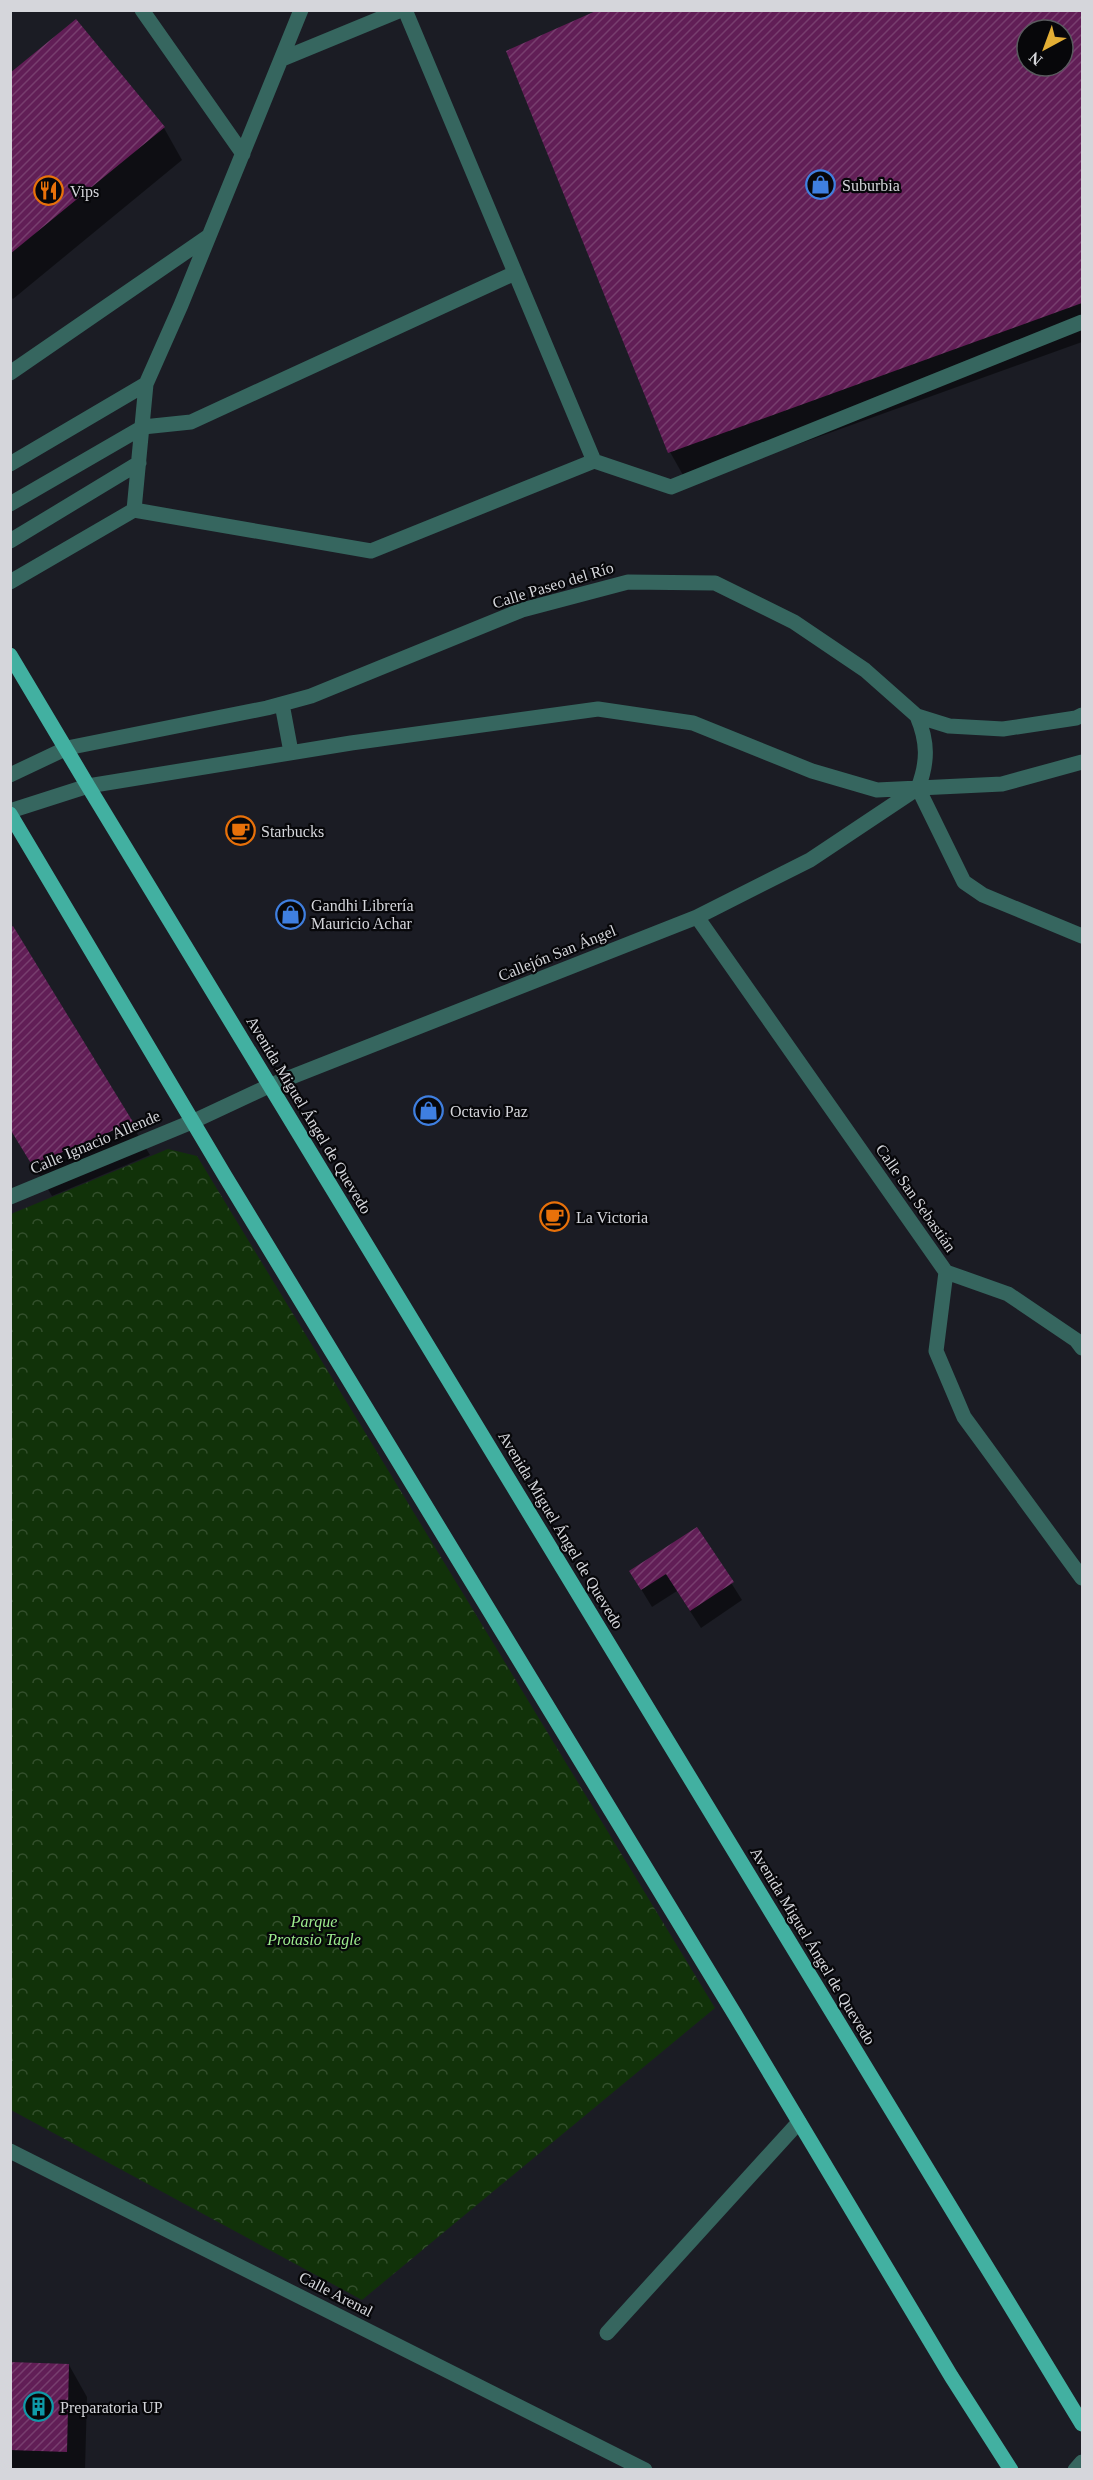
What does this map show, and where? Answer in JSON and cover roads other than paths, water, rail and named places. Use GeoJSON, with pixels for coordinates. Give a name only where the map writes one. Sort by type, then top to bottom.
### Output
{"type":"FeatureCollection","features":[{"type":"Feature","properties":{"kind":"main road","name":"Avenida Miguel Ángel de Quevedo"},"geometry":{"type":"LineString","coordinates":[[10,655],[1083,2424]]}},
{"type":"Feature","properties":{"kind":"main road"},"geometry":{"type":"LineString","coordinates":[[10,813],[951,2376],[1011,2469]]}},
{"type":"Feature","properties":{"kind":"street"},"geometry":{"type":"LineString","coordinates":[[142,10],[243,154]]}},
{"type":"Feature","properties":{"kind":"street"},"geometry":{"type":"LineString","coordinates":[[134,510],[146,384],[302,10]]}},
{"type":"Feature","properties":{"kind":"street"},"geometry":{"type":"LineString","coordinates":[[282,59],[403,10],[594,461]]}},
{"type":"Feature","properties":{"kind":"street"},"geometry":{"type":"LineString","coordinates":[[10,373],[209,236]]}},
{"type":"Feature","properties":{"kind":"street"},"geometry":{"type":"LineString","coordinates":[[10,504],[143,427],[192,422],[515,273]]}},
{"type":"Feature","properties":{"kind":"street"},"geometry":{"type":"LineString","coordinates":[[10,582],[134,510],[371,550],[594,461],[671,487],[1083,322]]}},
{"type":"Feature","properties":{"kind":"street"},"geometry":{"type":"LineString","coordinates":[[10,464],[146,384]]}},
{"type":"Feature","properties":{"kind":"street"},"geometry":{"type":"LineString","coordinates":[[10,541],[139,463]]}},
{"type":"Feature","properties":{"kind":"street","name":"Calle Paseo del Río"},"geometry":{"type":"LineString","coordinates":[[10,775],[67,748],[311,696],[522,610],[628,582],[715,583],[794,622],[865,670],[917,716],[948,726],[1003,729],[1083,715]]}},
{"type":"Feature","properties":{"kind":"street"},"geometry":{"type":"LineString","coordinates":[[282,704],[291,752]]}},
{"type":"Feature","properties":{"kind":"street"},"geometry":{"type":"LineString","coordinates":[[10,813],[88,786],[291,752],[598,709],[693,723],[812,771],[877,790],[1002,784],[1083,762]]}},
{"type":"Feature","properties":{"kind":"street"},"geometry":{"type":"LineString","coordinates":[[917,716],[926,744],[927,756],[918,788],[964,882],[983,895],[1083,936]]}},
{"type":"Feature","properties":{"kind":"street","name":"Callejón San Ángel"},"geometry":{"type":"LineString","coordinates":[[194,1121],[271,1085],[697,917],[810,860],[918,788]]}},
{"type":"Feature","properties":{"kind":"street","name":"Calle San Sebastián"},"geometry":{"type":"LineString","coordinates":[[697,917],[946,1272],[936,1351],[964,1417],[1083,1578]]}},
{"type":"Feature","properties":{"kind":"street","name":"Calle Ignacio Allende"},"geometry":{"type":"LineString","coordinates":[[10,1197],[194,1121]]}},
{"type":"Feature","properties":{"kind":"street"},"geometry":{"type":"LineString","coordinates":[[946,1272],[1008,1294],[1076,1340],[1083,1348]]}},
{"type":"Feature","properties":{"kind":"street"},"geometry":{"type":"LineString","coordinates":[[607,2332],[799,2122]]}},
{"type":"Feature","properties":{"kind":"street","name":"Calle Arenal"},"geometry":{"type":"LineString","coordinates":[[10,2151],[645,2469]]}},
{"type":"Feature","properties":{"kind":"street"},"geometry":{"type":"LineString","coordinates":[[1075,2469],[1083,2462]]}},
{"type":"Feature","properties":{"kind":"place","name":"Suburbia"},"geometry":{"type":"Point","coordinates":[821,185]}},
{"type":"Feature","properties":{"kind":"place","name":"Vips"},"geometry":{"type":"Point","coordinates":[49,191]}},
{"type":"Feature","properties":{"kind":"place","name":"Starbucks"},"geometry":{"type":"Point","coordinates":[240,831]}},
{"type":"Feature","properties":{"kind":"place","name":"Gandhi Librería Mauricio Achar"},"geometry":{"type":"Point","coordinates":[290,914]}},
{"type":"Feature","properties":{"kind":"place","name":"Octavio Paz"},"geometry":{"type":"Point","coordinates":[429,1111]}},
{"type":"Feature","properties":{"kind":"place","name":"La Victoria"},"geometry":{"type":"Point","coordinates":[555,1217]}},
{"type":"Feature","properties":{"kind":"place","name":"Preparatoria UP"},"geometry":{"type":"Point","coordinates":[39,2407]}},
{"type":"Feature","properties":{"kind":"park label","name":"Parque Protasio Tagle"},"geometry":{"type":"Point","coordinates":[314,1930]}}]}
